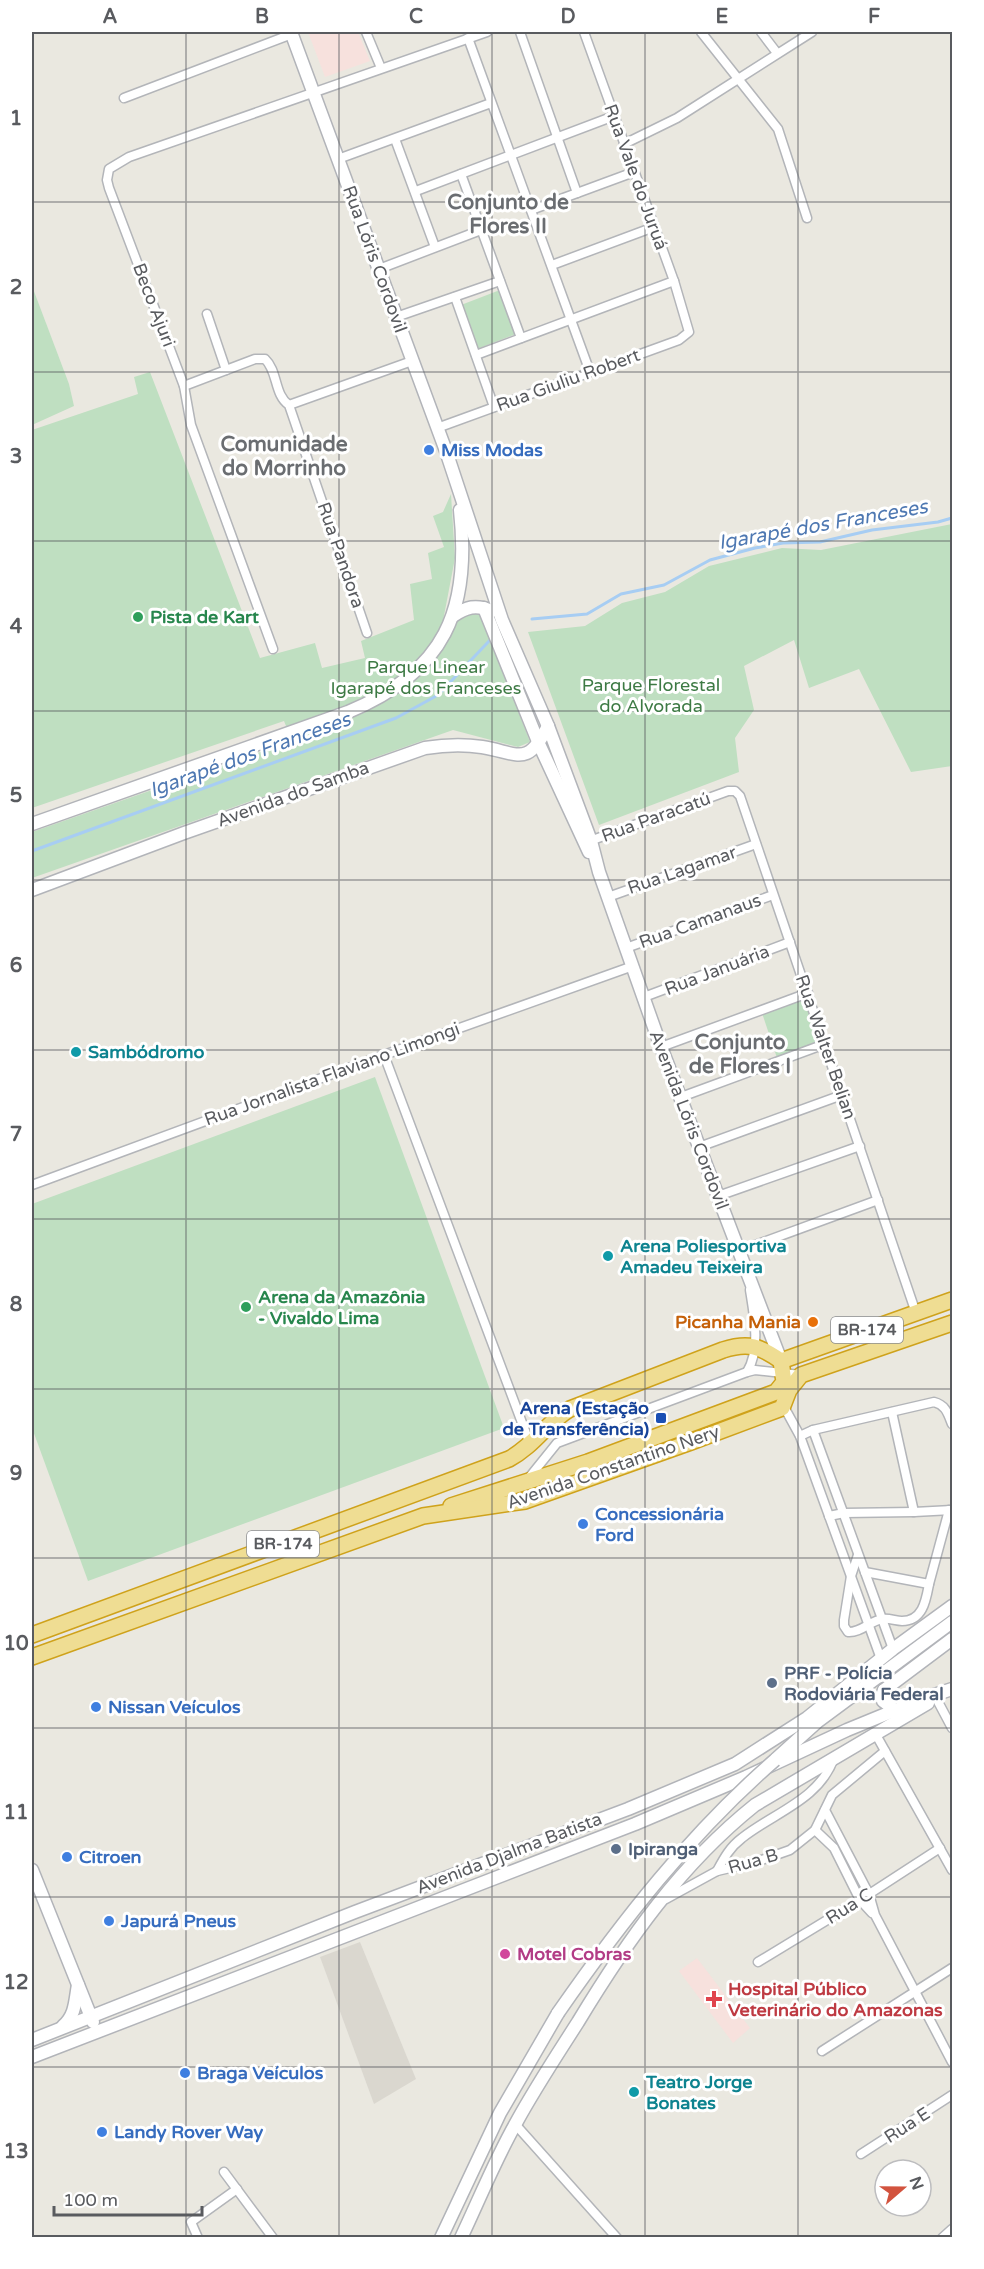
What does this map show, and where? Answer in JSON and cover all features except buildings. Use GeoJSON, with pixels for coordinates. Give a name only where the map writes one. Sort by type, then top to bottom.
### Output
{"type":"FeatureCollection","features":[{"type":"Feature","properties":{"kind":"highway","name":"BR-174"},"geometry":{"type":"LineString","coordinates":[[782,1367],[952,1300]]}},
{"type":"Feature","properties":{"kind":"highway","name":"BR-174"},"geometry":{"type":"LineString","coordinates":[[801,1375],[952,1323]]}},
{"type":"Feature","properties":{"kind":"highway","name":"BR-174"},"geometry":{"type":"LineString","coordinates":[[32,1635],[509,1459],[531,1446],[561,1414],[570,1409],[723,1350],[737,1346],[755,1348],[769,1353],[782,1367],[784,1382],[776,1392],[588,1462],[528,1479],[423,1516]]}},
{"type":"Feature","properties":{"kind":"highway"},"geometry":{"type":"LineString","coordinates":[[783,1405],[789,1390],[801,1375]]}},
{"type":"Feature","properties":{"kind":"highway","name":"Avenida Constantino Nery"},"geometry":{"type":"LineString","coordinates":[[32,1657],[423,1516],[525,1501],[691,1442],[782,1408],[783,1405]]}},
{"type":"Feature","properties":{"kind":"main road","name":"Rua Lóris Cordovil"},"geometry":{"type":"LineString","coordinates":[[291,33],[458,488]]}},
{"type":"Feature","properties":{"kind":"main road"},"geometry":{"type":"LineString","coordinates":[[32,824],[371,702],[401,684],[415,672],[439,644],[448,631],[453,616],[464,566],[458,488]]}},
{"type":"Feature","properties":{"kind":"main road","name":"Avenida Lóris Cordovil"},"geometry":{"type":"LineString","coordinates":[[458,488],[502,620],[548,726],[661,1047],[782,1367]]}},
{"type":"Feature","properties":{"kind":"main road"},"geometry":{"type":"LineString","coordinates":[[453,616],[465,608],[484,608],[502,620]]}},
{"type":"Feature","properties":{"kind":"main road","name":"Avenida Lóris Cordovil"},"geometry":{"type":"LineString","coordinates":[[484,608],[539,744],[588,842]]}},
{"type":"Feature","properties":{"kind":"main road"},"geometry":{"type":"LineString","coordinates":[[539,744],[548,726]]}},
{"type":"Feature","properties":{"kind":"main road","name":"Avenida do Samba"},"geometry":{"type":"LineString","coordinates":[[32,890],[184,833],[425,748],[456,744],[470,745],[518,755],[539,744]]}},
{"type":"Feature","properties":{"kind":"main road","name":"Avenida Djalma Batista"},"geometry":{"type":"LineString","coordinates":[[32,2040],[366,1907],[628,1809],[735,1764],[807,1718],[893,1649],[952,1606]]}},
{"type":"Feature","properties":{"kind":"main road"},"geometry":{"type":"LineString","coordinates":[[441,2238],[500,2113],[558,2013],[632,1911],[681,1851],[745,1786],[817,1722],[952,1622]]}},
{"type":"Feature","properties":{"kind":"main road"},"geometry":{"type":"LineString","coordinates":[[895,1710],[884,1701],[882,1696],[884,1690],[952,1639]]}},
{"type":"Feature","properties":{"kind":"main road","name":"Avenida Djalma Batista"},"geometry":{"type":"LineString","coordinates":[[32,2057],[635,1824],[895,1710],[935,1696],[951,1694]]}},
{"type":"Feature","properties":{"kind":"main road"},"geometry":{"type":"LineString","coordinates":[[461,2238],[515,2124],[606,1974],[657,1903],[684,1870],[730,1825],[755,1805],[927,1704],[935,1696]]}},
{"type":"Feature","properties":{"kind":"main road"},"geometry":{"type":"LineString","coordinates":[[32,1870],[96,2032]]}},
{"type":"Feature","properties":{"kind":"main road"},"geometry":{"type":"LineString","coordinates":[[59,2029],[74,2013],[78,1983]]}},
{"type":"Feature","properties":{"kind":"street"},"geometry":{"type":"LineString","coordinates":[[366,32],[381,68]]}},
{"type":"Feature","properties":{"kind":"street"},"geometry":{"type":"LineString","coordinates":[[314,92],[487,32]]}},
{"type":"Feature","properties":{"kind":"street"},"geometry":{"type":"LineString","coordinates":[[520,32],[578,193]]}},
{"type":"Feature","properties":{"kind":"street","name":"Rua Vale do Juruá"},"geometry":{"type":"LineString","coordinates":[[584,32],[674,280],[687,323]]}},
{"type":"Feature","properties":{"kind":"street"},"geometry":{"type":"LineString","coordinates":[[701,32],[778,129],[807,218]]}},
{"type":"Feature","properties":{"kind":"street"},"geometry":{"type":"LineString","coordinates":[[761,32],[777,53]]}},
{"type":"Feature","properties":{"kind":"street"},"geometry":{"type":"LineString","coordinates":[[624,144],[677,118],[812,32]]}},
{"type":"Feature","properties":{"kind":"street"},"geometry":{"type":"LineString","coordinates":[[124,98],[291,33]]}},
{"type":"Feature","properties":{"kind":"street"},"geometry":{"type":"LineString","coordinates":[[468,38],[590,372]]}},
{"type":"Feature","properties":{"kind":"street","name":"Beco Ajuri"},"geometry":{"type":"LineString","coordinates":[[273,649],[191,425],[184,386],[107,180],[109,169],[129,157],[314,92]]}},
{"type":"Feature","properties":{"kind":"street"},"geometry":{"type":"LineString","coordinates":[[338,159],[491,103]]}},
{"type":"Feature","properties":{"kind":"street"},"geometry":{"type":"LineString","coordinates":[[416,191],[614,116]]}},
{"type":"Feature","properties":{"kind":"street"},"geometry":{"type":"LineString","coordinates":[[395,139],[435,247]]}},
{"type":"Feature","properties":{"kind":"street"},"geometry":{"type":"LineString","coordinates":[[531,210],[634,172]]}},
{"type":"Feature","properties":{"kind":"street"},"geometry":{"type":"LineString","coordinates":[[461,174],[521,338]]}},
{"type":"Feature","properties":{"kind":"street"},"geometry":{"type":"LineString","coordinates":[[552,265],[654,227]]}},
{"type":"Feature","properties":{"kind":"street"},"geometry":{"type":"LineString","coordinates":[[379,269],[481,230]]}},
{"type":"Feature","properties":{"kind":"street"},"geometry":{"type":"LineString","coordinates":[[476,355],[674,280]]}},
{"type":"Feature","properties":{"kind":"street"},"geometry":{"type":"LineString","coordinates":[[396,317],[500,281]]}},
{"type":"Feature","properties":{"kind":"street"},"geometry":{"type":"LineString","coordinates":[[455,297],[494,407]]}},
{"type":"Feature","properties":{"kind":"street"},"geometry":{"type":"LineString","coordinates":[[207,314],[226,370]]}},
{"type":"Feature","properties":{"kind":"street","name":"Rua Giuliu Robert"},"geometry":{"type":"LineString","coordinates":[[437,428],[679,340],[689,332],[687,323]]}},
{"type":"Feature","properties":{"kind":"street","name":"Rua Pandora"},"geometry":{"type":"LineString","coordinates":[[184,386],[255,359],[265,359],[269,364],[283,399],[289,405],[368,633]]}},
{"type":"Feature","properties":{"kind":"street"},"geometry":{"type":"LineString","coordinates":[[289,405],[412,361]]}},
{"type":"Feature","properties":{"kind":"street","name":"Rua Paracatú"},"geometry":{"type":"LineString","coordinates":[[588,842],[728,790]]}},
{"type":"Feature","properties":{"kind":"street","name":"Rua Walter Belian"},"geometry":{"type":"LineString","coordinates":[[728,790],[735,791],[740,796],[916,1313]]}},
{"type":"Feature","properties":{"kind":"street","name":"Rua Lagamar"},"geometry":{"type":"LineString","coordinates":[[608,897],[756,844]]}},
{"type":"Feature","properties":{"kind":"street","name":"Rua Camanaus"},"geometry":{"type":"LineString","coordinates":[[626,948],[773,895]]}},
{"type":"Feature","properties":{"kind":"street","name":"Rua Januária"},"geometry":{"type":"LineString","coordinates":[[644,997],[790,942]]}},
{"type":"Feature","properties":{"kind":"street","name":"Rua Jornalista Flaviano Limongi"},"geometry":{"type":"LineString","coordinates":[[32,1185],[384,1054],[633,966]]}},
{"type":"Feature","properties":{"kind":"street"},"geometry":{"type":"LineString","coordinates":[[661,1047],[808,993]]}},
{"type":"Feature","properties":{"kind":"street"},"geometry":{"type":"LineString","coordinates":[[681,1097],[825,1044]]}},
{"type":"Feature","properties":{"kind":"street"},"geometry":{"type":"LineString","coordinates":[[384,1054],[531,1446]]}},
{"type":"Feature","properties":{"kind":"street"},"geometry":{"type":"LineString","coordinates":[[699,1147],[842,1095]]}},
{"type":"Feature","properties":{"kind":"street"},"geometry":{"type":"LineString","coordinates":[[718,1196],[860,1146]]}},
{"type":"Feature","properties":{"kind":"street"},"geometry":{"type":"LineString","coordinates":[[739,1251],[878,1200]]}},
{"type":"Feature","properties":{"kind":"street","name":"Avenida Lóris Cordovil"},"geometry":{"type":"LineString","coordinates":[[746,1270],[754,1319],[755,1348],[753,1360],[747,1372]]}},
{"type":"Feature","properties":{"kind":"street"},"geometry":{"type":"LineString","coordinates":[[528,1479],[557,1443],[747,1372],[782,1367],[801,1375]]}},
{"type":"Feature","properties":{"kind":"street"},"geometry":{"type":"LineString","coordinates":[[800,1436],[813,1430],[933,1402],[946,1408],[952,1425]]}},
{"type":"Feature","properties":{"kind":"street"},"geometry":{"type":"LineString","coordinates":[[783,1405],[800,1436],[881,1659]]}},
{"type":"Feature","properties":{"kind":"street"},"geometry":{"type":"LineString","coordinates":[[892,1412],[914,1512]]}},
{"type":"Feature","properties":{"kind":"street"},"geometry":{"type":"LineString","coordinates":[[813,1430],[893,1649]]}},
{"type":"Feature","properties":{"kind":"street"},"geometry":{"type":"LineString","coordinates":[[829,1516],[844,1513],[951,1510],[924,1607],[918,1615],[903,1621],[882,1618],[854,1632],[848,1632],[844,1626],[851,1576],[858,1555]]}},
{"type":"Feature","properties":{"kind":"street"},"geometry":{"type":"LineString","coordinates":[[865,1572],[929,1584]]}},
{"type":"Feature","properties":{"kind":"street"},"geometry":{"type":"LineString","coordinates":[[935,1696],[950,1717],[952,1728]]}},
{"type":"Feature","properties":{"kind":"street"},"geometry":{"type":"LineString","coordinates":[[875,1733],[952,1870]]}},
{"type":"Feature","properties":{"kind":"street","name":"Rua B"},"geometry":{"type":"LineString","coordinates":[[657,1903],[717,1871],[774,1857],[790,1850],[815,1830],[832,1795],[885,1751]]}},
{"type":"Feature","properties":{"kind":"street"},"geometry":{"type":"LineString","coordinates":[[717,1871],[729,1850],[741,1838],[791,1808],[820,1783],[829,1773],[834,1758]]}},
{"type":"Feature","properties":{"kind":"street"},"geometry":{"type":"LineString","coordinates":[[825,1810],[869,1894],[874,1915]]}},
{"type":"Feature","properties":{"kind":"street"},"geometry":{"type":"LineString","coordinates":[[815,1830],[834,1848],[860,1900],[874,1915],[952,2062]]}},
{"type":"Feature","properties":{"kind":"street","name":"Rua C"},"geometry":{"type":"LineString","coordinates":[[758,1962],[940,1848]]}},
{"type":"Feature","properties":{"kind":"street"},"geometry":{"type":"LineString","coordinates":[[822,2052],[952,1968]]}},
{"type":"Feature","properties":{"kind":"street","name":"Rua E"},"geometry":{"type":"LineString","coordinates":[[861,2154],[952,2096]]}},
{"type":"Feature","properties":{"kind":"street"},"geometry":{"type":"LineString","coordinates":[[515,2124],[617,2238]]}},
{"type":"Feature","properties":{"kind":"street"},"geometry":{"type":"LineString","coordinates":[[224,2172],[273,2238]]}},
{"type":"Feature","properties":{"kind":"street"},"geometry":{"type":"LineString","coordinates":[[198,2238],[191,2225],[193,2220],[237,2189]]}},
{"type":"Feature","properties":{"kind":"street"},"geometry":{"type":"LineString","coordinates":[[942,2238],[952,2229]]}},
{"type":"Feature","properties":{"kind":"shaded area"},"geometry":{"type":"Polygon","coordinates":[[[308,32],[358,32],[370,61],[325,77],[308,32]]]}},
{"type":"Feature","properties":{"kind":"shaded area"},"geometry":{"type":"Polygon","coordinates":[[[360,1942],[416,2079],[374,2104],[320,1957],[360,1942]]]}},
{"type":"Feature","properties":{"kind":"shaded area","name":"Hospital Público Veterinário do Amazonas"},"geometry":{"type":"Polygon","coordinates":[[[697,1958],[750,2028],[733,2043],[679,1971],[697,1958]]]}},
{"type":"Feature","properties":{"kind":"green space"},"geometry":{"type":"Polygon","coordinates":[[[32,286],[69,384],[74,406],[32,425],[32,286]]]}},
{"type":"Feature","properties":{"kind":"green space"},"geometry":{"type":"Polygon","coordinates":[[[500,290],[516,334],[477,349],[461,305],[500,290]]]}},
{"type":"Feature","properties":{"kind":"green space","name":"Pista de Kart"},"geometry":{"type":"Polygon","coordinates":[[[150,372],[260,658],[315,643],[322,668],[365,658],[361,641],[414,620],[410,584],[432,579],[428,553],[444,547],[433,516],[443,512],[451,494],[455,558],[443,621],[462,619],[471,612],[482,616],[530,742],[518,747],[453,730],[32,878],[32,832],[292,741],[284,721],[32,808],[32,430],[138,394],[134,377],[150,372]]]}},
{"type":"Feature","properties":{"kind":"green space","name":"Parque Florestal do Alvorada"},"geometry":{"type":"Polygon","coordinates":[[[952,524],[952,766],[911,772],[859,669],[809,688],[794,640],[744,666],[754,710],[735,738],[739,772],[599,825],[528,632],[585,626],[622,603],[665,592],[709,566],[782,548],[821,550],[952,524]]]}},
{"type":"Feature","properties":{"kind":"green space"},"geometry":{"type":"Polygon","coordinates":[[[811,991],[828,1040],[778,1061],[761,1010],[811,991]]]}},
{"type":"Feature","properties":{"kind":"green space","name":"Arena da Amazônia - Vivaldo Lima"},"geometry":{"type":"Polygon","coordinates":[[[375,1077],[504,1428],[88,1581],[32,1428],[32,1204],[375,1077]]]}},
{"type":"Feature","properties":{"kind":"waterway","name":"Igarapé dos Franceses"},"geometry":{"type":"LineString","coordinates":[[532,619],[587,614],[621,594],[664,585],[710,560],[755,548],[783,543],[820,542],[872,530],[938,522],[952,518]]}},
{"type":"Feature","properties":{"kind":"waterway","name":"Igarapé dos Franceses"},"geometry":{"type":"LineString","coordinates":[[32,851],[396,718],[438,695],[491,639]]}},
{"type":"Feature","properties":{"kind":"place","name":"Miss Modas"},"geometry":{"type":"Point","coordinates":[429,450]}},
{"type":"Feature","properties":{"kind":"place","name":"Pista de Kart"},"geometry":{"type":"Point","coordinates":[138,617]}},
{"type":"Feature","properties":{"kind":"place","name":"Sambódromo"},"geometry":{"type":"Point","coordinates":[76,1052]}},
{"type":"Feature","properties":{"kind":"place","name":"Arena Poliesportiva Amadeu Teixeira"},"geometry":{"type":"Point","coordinates":[608,1256]}},
{"type":"Feature","properties":{"kind":"place","name":"Arena da Amazônia - Vivaldo Lima"},"geometry":{"type":"Point","coordinates":[246,1307]}},
{"type":"Feature","properties":{"kind":"place","name":"Picanha Mania"},"geometry":{"type":"Point","coordinates":[813,1322]}},
{"type":"Feature","properties":{"kind":"place","name":"Arena (Estação de Transferência)"},"geometry":{"type":"Point","coordinates":[661,1418]}},
{"type":"Feature","properties":{"kind":"place","name":"Concessionária Ford"},"geometry":{"type":"Point","coordinates":[583,1524]}},
{"type":"Feature","properties":{"kind":"place","name":"PRF - Polícia Rodoviária Federal"},"geometry":{"type":"Point","coordinates":[772,1683]}},
{"type":"Feature","properties":{"kind":"place","name":"Nissan Veículos"},"geometry":{"type":"Point","coordinates":[96,1707]}},
{"type":"Feature","properties":{"kind":"place","name":"Ipiranga"},"geometry":{"type":"Point","coordinates":[616,1849]}},
{"type":"Feature","properties":{"kind":"place","name":"Citroen"},"geometry":{"type":"Point","coordinates":[67,1857]}},
{"type":"Feature","properties":{"kind":"place","name":"Japurá Pneus"},"geometry":{"type":"Point","coordinates":[109,1921]}},
{"type":"Feature","properties":{"kind":"place","name":"Motel Cobras"},"geometry":{"type":"Point","coordinates":[505,1954]}},
{"type":"Feature","properties":{"kind":"place","name":"Hospital Público Veterinário do Amazonas"},"geometry":{"type":"Point","coordinates":[714,1999]}},
{"type":"Feature","properties":{"kind":"place","name":"Braga Veículos"},"geometry":{"type":"Point","coordinates":[185,2073]}},
{"type":"Feature","properties":{"kind":"place","name":"Teatro Jorge Bonates"},"geometry":{"type":"Point","coordinates":[634,2092]}},
{"type":"Feature","properties":{"kind":"place","name":"Landy Rover Way"},"geometry":{"type":"Point","coordinates":[102,2132]}},
{"type":"Feature","properties":{"kind":"district","name":"Conjunto de Flores II"},"geometry":{"type":"Point","coordinates":[508,214]}},
{"type":"Feature","properties":{"kind":"district","name":"Comunidade do Morrinho"},"geometry":{"type":"Point","coordinates":[284,456]}},
{"type":"Feature","properties":{"kind":"district","name":"Conjunto de Flores I"},"geometry":{"type":"Point","coordinates":[740,1054]}},
{"type":"Feature","properties":{"kind":"park label","name":"Parque Linear Igarapé dos Franceses"},"geometry":{"type":"Point","coordinates":[426,677]}}]}
